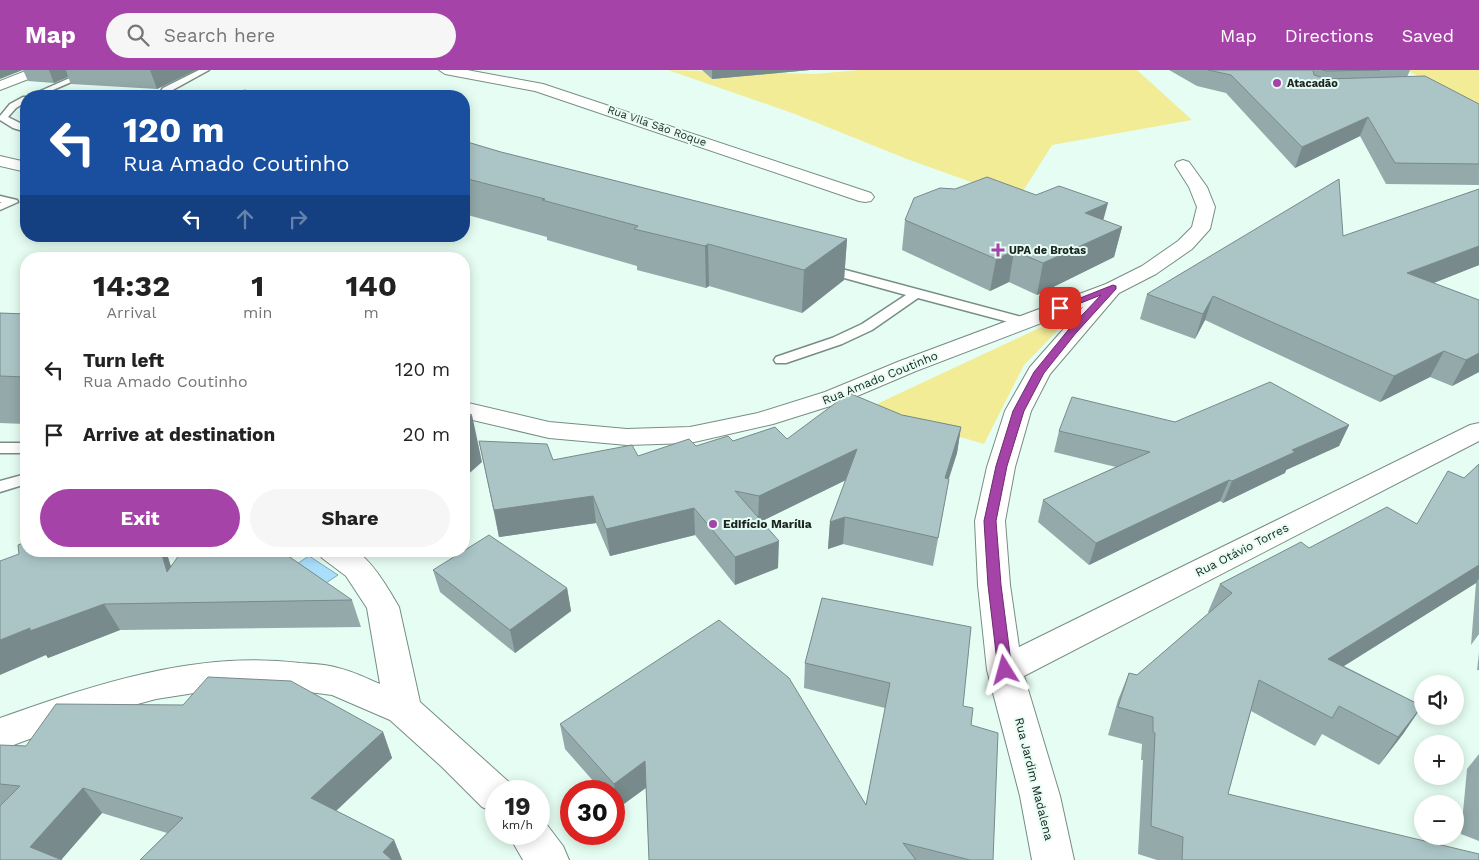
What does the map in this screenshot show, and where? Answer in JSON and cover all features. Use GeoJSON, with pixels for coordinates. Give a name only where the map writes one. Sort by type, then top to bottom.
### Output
{"type":"FeatureCollection","features":[{"type":"Feature","properties":{"kind":"street"},"geometry":{"type":"LineString","coordinates":[[0,86],[39,70]]}},
{"type":"Feature","properties":{"kind":"street","name":"Rua Vila São Roque"},"geometry":{"type":"LineString","coordinates":[[446,70],[538,87],[865,197]]}},
{"type":"Feature","properties":{"kind":"street"},"geometry":{"type":"LineString","coordinates":[[0,161],[20,166]]}},
{"type":"Feature","properties":{"kind":"street","name":"Rua Amado Coutinho"},"geometry":{"type":"LineString","coordinates":[[470,411],[549,430],[627,437],[690,435],[764,419],[834,397],[908,366],[1113,288],[1149,270],[1185,245],[1201,229],[1206,207],[1198,187],[1183,165]]}},
{"type":"Feature","properties":{"kind":"street","name":"Rua Jardim Madalena"},"geometry":{"type":"LineString","coordinates":[[1053,860],[1040,796],[1005,670],[994,585],[990,521],[1001,466],[1018,411],[1039,372],[1072,331],[1113,288]]}},
{"type":"Feature","properties":{"kind":"street","name":"Rua Otávio Torres"},"geometry":{"type":"LineString","coordinates":[[1005,670],[1479,431]]}},
{"type":"Feature","properties":{"kind":"street"},"geometry":{"type":"LineString","coordinates":[[341,557],[357,568],[383,606],[403,710]]}},
{"type":"Feature","properties":{"kind":"street"},"geometry":{"type":"LineString","coordinates":[[0,734],[81,704],[156,685],[220,675],[279,674],[336,681],[403,710],[455,755],[485,784]]}},
{"type":"Feature","properties":{"kind":"street"},"geometry":{"type":"LineString","coordinates":[[537,845],[548,860]]}},
{"type":"Feature","properties":{"kind":"lane"},"geometry":{"type":"LineString","coordinates":[[47,90],[95,70]]}},
{"type":"Feature","properties":{"kind":"lane"},"geometry":{"type":"LineString","coordinates":[[166,90],[204,70]]}},
{"type":"Feature","properties":{"kind":"lane"},"geometry":{"type":"LineString","coordinates":[[20,102],[13,106],[3,118],[20,127]]}},
{"type":"Feature","properties":{"kind":"lane"},"geometry":{"type":"LineString","coordinates":[[0,199],[13,202],[0,207]]}},
{"type":"Feature","properties":{"kind":"lane"},"geometry":{"type":"LineString","coordinates":[[811,265],[1024,322]]}},
{"type":"Feature","properties":{"kind":"lane"},"geometry":{"type":"LineString","coordinates":[[781,360],[836,341],[859,330],[916,294]]}},
{"type":"Feature","properties":{"kind":"lane"},"geometry":{"type":"LineString","coordinates":[[0,448],[20,448]]}},
{"type":"Feature","properties":{"kind":"lane"},"geometry":{"type":"LineString","coordinates":[[0,488],[20,481]]}},
{"type":"Feature","properties":{"kind":"shaded area"},"geometry":{"type":"Polygon","coordinates":[[[668,70],[815,74],[858,70],[1137,70],[1192,120],[1052,145],[1018,199],[907,159],[795,114],[668,70]]]}},
{"type":"Feature","properties":{"kind":"shaded area"},"geometry":{"type":"Polygon","coordinates":[[[1406,70],[1479,70],[1479,106],[1406,70]]]}},
{"type":"Feature","properties":{"kind":"shaded area"},"geometry":{"type":"Polygon","coordinates":[[[1050,323],[1060,328],[1024,365],[984,444],[866,409],[1050,323]]]}},
{"type":"Feature","properties":{"kind":"water"},"geometry":{"type":"Polygon","coordinates":[[[307,557],[311,557],[338,575],[314,591],[286,571],[307,557]]]}},
{"type":"Feature","properties":{"kind":"building"},"geometry":{"type":"Polygon","coordinates":[[[1208,70],[1313,70],[1314,75],[1326,79],[1425,76],[1479,104],[1479,164],[1395,163],[1368,117],[1302,147],[1231,75],[1208,70]]]}},
{"type":"Feature","properties":{"kind":"building"},"geometry":{"type":"Polygon","coordinates":[[[1322,70],[1380,70],[1327,71],[1322,70]]]}},
{"type":"Feature","properties":{"kind":"building"},"geometry":{"type":"Polygon","coordinates":[[[470,143],[847,239],[804,270],[708,244],[705,246],[634,229],[638,226],[542,200],[545,199],[470,180],[470,143]]]}},
{"type":"Feature","properties":{"kind":"building"},"geometry":{"type":"Polygon","coordinates":[[[987,177],[1036,195],[1059,186],[1108,203],[1085,213],[1122,227],[1043,263],[1014,251],[996,259],[905,220],[914,198],[940,188],[955,189],[987,177]]]}},
{"type":"Feature","properties":{"kind":"building"},"geometry":{"type":"Polygon","coordinates":[[[1339,179],[1343,236],[1479,189],[1479,246],[1407,273],[1479,300],[1479,353],[1466,360],[1444,351],[1394,376],[1213,296],[1203,314],[1147,294],[1339,179]]]}},
{"type":"Feature","properties":{"kind":"building"},"geometry":{"type":"Polygon","coordinates":[[[0,313],[20,314],[20,377],[0,376],[0,313]]]}},
{"type":"Feature","properties":{"kind":"building"},"geometry":{"type":"Polygon","coordinates":[[[1270,382],[1349,425],[1292,450],[1295,452],[1232,481],[1229,480],[1096,543],[1043,500],[1150,452],[1059,431],[1072,397],[1175,422],[1270,382]]]}},
{"type":"Feature","properties":{"kind":"building"},"geometry":{"type":"Polygon","coordinates":[[[849,393],[902,415],[961,427],[945,478],[949,479],[938,538],[845,517],[830,522],[857,449],[759,496],[735,491],[779,541],[735,557],[694,508],[606,529],[593,496],[494,510],[479,441],[547,444],[553,460],[632,445],[638,456],[689,439],[696,446],[728,436],[733,441],[775,427],[787,439],[849,393]]]}},
{"type":"Feature","properties":{"kind":"building"},"geometry":{"type":"Polygon","coordinates":[[[1479,464],[1479,565],[1328,659],[1414,702],[1414,716],[1398,737],[1339,706],[1332,718],[1259,680],[1228,794],[1414,838],[1414,845],[1441,845],[1479,854],[1479,860],[1182,860],[1183,837],[1151,826],[1155,733],[1153,732],[1153,717],[1118,707],[1129,673],[1137,675],[1232,593],[1220,584],[1301,542],[1309,548],[1387,507],[1417,524],[1448,471],[1464,478],[1479,464]]]}},
{"type":"Feature","properties":{"kind":"building"},"geometry":{"type":"Polygon","coordinates":[[[489,535],[567,588],[510,630],[433,570],[454,557],[470,557],[470,547],[489,535]]]}},
{"type":"Feature","properties":{"kind":"building"},"geometry":{"type":"Polygon","coordinates":[[[20,544],[20,557],[163,557],[167,572],[178,557],[290,557],[352,600],[104,604],[30,631],[30,628],[0,640],[0,561],[19,554],[18,545],[20,544]]]}},
{"type":"Feature","properties":{"kind":"building"},"geometry":{"type":"Polygon","coordinates":[[[822,598],[971,627],[963,706],[973,708],[971,725],[998,733],[993,860],[970,860],[903,843],[916,860],[649,860],[645,761],[619,780],[610,780],[560,724],[719,620],[789,678],[866,805],[890,683],[805,663],[822,598]]]}},
{"type":"Feature","properties":{"kind":"building"},"geometry":{"type":"Polygon","coordinates":[[[208,677],[291,681],[383,732],[311,798],[394,840],[383,852],[392,860],[140,860],[183,818],[83,788],[30,847],[62,860],[0,860],[0,806],[20,786],[0,784],[0,745],[26,746],[56,704],[183,705],[208,677]]]}},
{"type":"Feature","properties":{"kind":"place","name":"Atacadão"},"geometry":{"type":"Point","coordinates":[1277,83]}},
{"type":"Feature","properties":{"kind":"place","name":"UPA de Brotas"},"geometry":{"type":"Point","coordinates":[998,250]}},
{"type":"Feature","properties":{"kind":"place","name":"Edifício Marília"},"geometry":{"type":"Point","coordinates":[713,524]}},
{"type":"Feature","properties":{"kind":"route"},"geometry":{"type":"LineString","coordinates":[[1005,670],[994,585],[990,521],[1001,466],[1018,411],[1039,372],[1072,331],[1113,288],[1060,308]]}}]}
